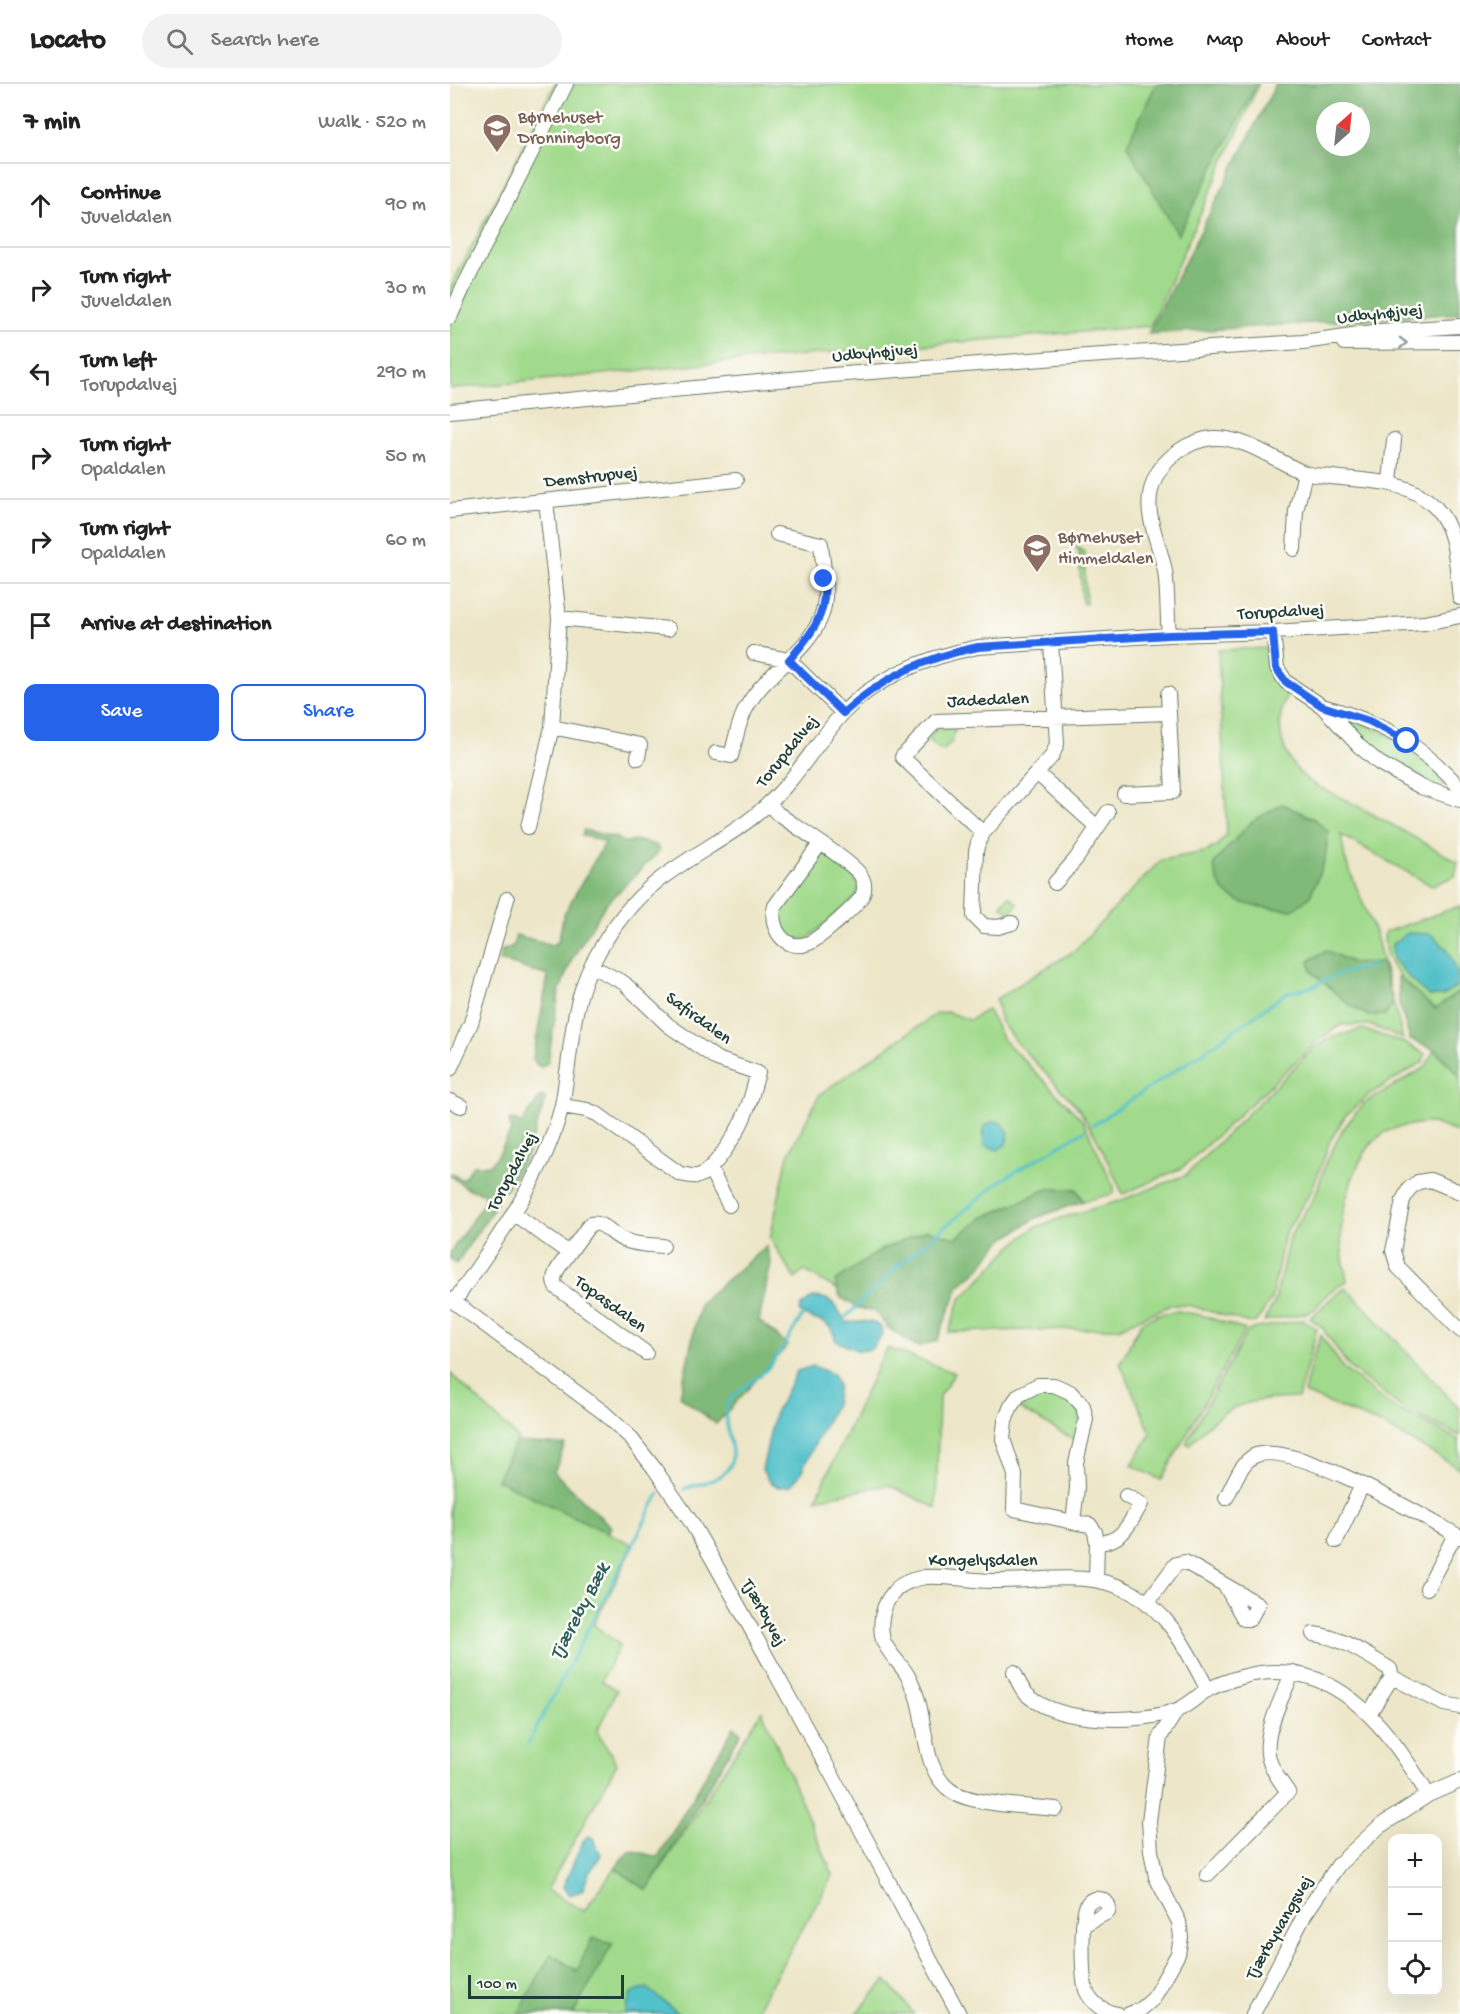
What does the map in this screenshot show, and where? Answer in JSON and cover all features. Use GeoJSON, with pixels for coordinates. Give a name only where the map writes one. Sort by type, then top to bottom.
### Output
{"type":"FeatureCollection","features":[{"type":"Feature","properties":{"kind":"street"},"geometry":{"type":"LineString","coordinates":[[450,317],[566,84]]}},
{"type":"Feature","properties":{"kind":"street","name":"Udbyhøjvej"},"geometry":{"type":"LineString","coordinates":[[450,411],[949,366],[1303,342],[1381,331],[1460,326]]}},
{"type":"Feature","properties":{"kind":"street","name":"Udbyhøjvej"},"geometry":{"type":"LineString","coordinates":[[1303,342],[1381,344],[1460,342]]}},
{"type":"Feature","properties":{"kind":"street"},"geometry":{"type":"LineString","coordinates":[[1169,635],[1165,571],[1151,524],[1149,507],[1155,478],[1164,464],[1181,449],[1203,440],[1224,439],[1239,442],[1305,473],[1354,481],[1390,482],[1421,494],[1437,509],[1447,525],[1452,539],[1460,598]]}},
{"type":"Feature","properties":{"kind":"street"},"geometry":{"type":"LineString","coordinates":[[1390,482],[1394,440]]}},
{"type":"Feature","properties":{"kind":"street"},"geometry":{"type":"LineString","coordinates":[[1294,549],[1296,511],[1305,473]]}},
{"type":"Feature","properties":{"kind":"street","name":"Demstrupvej"},"geometry":{"type":"LineString","coordinates":[[450,511],[736,480]]}},
{"type":"Feature","properties":{"kind":"street"},"geometry":{"type":"LineString","coordinates":[[528,827],[552,728],[559,618],[546,501]]}},
{"type":"Feature","properties":{"kind":"street"},"geometry":{"type":"LineString","coordinates":[[716,753],[731,756],[740,720],[749,702],[808,639],[822,612],[825,587],[821,544],[777,534]]}},
{"type":"Feature","properties":{"kind":"street","name":"Torupdalvej"},"geometry":{"type":"LineString","coordinates":[[452,1300],[513,1214],[542,1165],[562,1106],[575,1013],[591,966],[604,941],[620,919],[645,892],[679,865],[750,820],[769,804],[843,713],[883,681],[948,653],[978,647],[1425,623],[1460,616]]}},
{"type":"Feature","properties":{"kind":"street"},"geometry":{"type":"LineString","coordinates":[[559,618],[668,629]]}},
{"type":"Feature","properties":{"kind":"street"},"geometry":{"type":"LineString","coordinates":[[1273,632],[1276,668],[1286,682],[1322,706],[1359,746],[1379,763],[1421,787],[1460,800]]}},
{"type":"Feature","properties":{"kind":"street","name":"Jadedalen"},"geometry":{"type":"LineString","coordinates":[[1012,923],[998,927],[984,926],[974,916],[976,851],[983,833],[1052,756],[1057,744],[1052,642]]}},
{"type":"Feature","properties":{"kind":"street"},"geometry":{"type":"LineString","coordinates":[[754,653],[789,660],[843,713]]}},
{"type":"Feature","properties":{"kind":"street"},"geometry":{"type":"LineString","coordinates":[[1124,794],[1173,792],[1168,694]]}},
{"type":"Feature","properties":{"kind":"street"},"geometry":{"type":"LineString","coordinates":[[1322,706],[1364,718],[1401,737],[1429,758],[1460,788]]}},
{"type":"Feature","properties":{"kind":"street","name":"Jadedalen"},"geometry":{"type":"LineString","coordinates":[[983,833],[902,758],[936,721],[1169,713]]}},
{"type":"Feature","properties":{"kind":"street"},"geometry":{"type":"LineString","coordinates":[[552,728],[640,745],[638,758]]}},
{"type":"Feature","properties":{"kind":"street"},"geometry":{"type":"LineString","coordinates":[[1036,772],[1097,827]]}},
{"type":"Feature","properties":{"kind":"street"},"geometry":{"type":"LineString","coordinates":[[769,804],[777,813],[849,864],[861,875],[864,886],[859,902],[816,939],[802,945],[791,943],[775,930],[773,912],[820,844]]}},
{"type":"Feature","properties":{"kind":"street"},"geometry":{"type":"LineString","coordinates":[[1055,883],[1076,859],[1108,812]]}},
{"type":"Feature","properties":{"kind":"street"},"geometry":{"type":"LineString","coordinates":[[450,1070],[471,1023],[507,899]]}},
{"type":"Feature","properties":{"kind":"street","name":"Safirdalen"},"geometry":{"type":"LineString","coordinates":[[591,966],[624,982],[668,1025],[717,1059],[758,1073],[747,1111],[731,1140],[710,1169]]}},
{"type":"Feature","properties":{"kind":"street"},"geometry":{"type":"LineString","coordinates":[[562,1106],[597,1114],[680,1174],[691,1177],[710,1169],[729,1205]]}},
{"type":"Feature","properties":{"kind":"street"},"geometry":{"type":"LineString","coordinates":[[1460,1192],[1430,1180],[1418,1182],[1408,1189],[1403,1200],[1393,1251],[1398,1267],[1460,1330]]}},
{"type":"Feature","properties":{"kind":"street","name":"Topasdalen"},"geometry":{"type":"LineString","coordinates":[[513,1214],[569,1253]]}},
{"type":"Feature","properties":{"kind":"street","name":"Topasdalen"},"geometry":{"type":"LineString","coordinates":[[646,1353],[556,1287],[553,1282],[569,1253],[590,1224],[600,1224],[624,1241],[663,1246]]}},
{"type":"Feature","properties":{"kind":"street","name":"Tjærbyvej"},"geometry":{"type":"LineString","coordinates":[[452,1300],[603,1412],[629,1436],[654,1468],[691,1522],[713,1560],[833,1777],[958,2014]]}},
{"type":"Feature","properties":{"kind":"street"},"geometry":{"type":"LineString","coordinates":[[1073,1522],[1077,1488],[1076,1463],[1086,1419],[1083,1406],[1070,1392],[1054,1385],[1038,1385],[1019,1395],[1011,1406],[1005,1421],[1003,1439],[1015,1475],[1014,1509],[1073,1522],[1090,1525],[1095,1532],[1096,1580]]}},
{"type":"Feature","properties":{"kind":"street"},"geometry":{"type":"LineString","coordinates":[[1246,1494],[1229,1493],[1245,1464],[1253,1456],[1267,1454],[1290,1456],[1312,1463],[1408,1508],[1457,1536],[1427,1588]]}},
{"type":"Feature","properties":{"kind":"street"},"geometry":{"type":"LineString","coordinates":[[1336,1541],[1362,1485]]}},
{"type":"Feature","properties":{"kind":"street"},"geometry":{"type":"LineString","coordinates":[[1096,1543],[1115,1539],[1128,1526],[1141,1504],[1126,1496]]}},
{"type":"Feature","properties":{"kind":"street"},"geometry":{"type":"LineString","coordinates":[[1147,1603],[1176,1564],[1185,1562],[1225,1585]]}},
{"type":"Feature","properties":{"kind":"street","name":"Kongelysdalen"},"geometry":{"type":"LineString","coordinates":[[1056,1809],[965,1798],[942,1783],[934,1770],[916,1695],[907,1675],[883,1639],[881,1621],[885,1605],[893,1592],[904,1583],[924,1577],[993,1581],[1077,1578],[1096,1580],[1129,1591],[1147,1603],[1179,1635],[1208,1690]]}},
{"type":"Feature","properties":{"kind":"street"},"geometry":{"type":"LineString","coordinates":[[1313,1634],[1329,1636],[1341,1641],[1390,1669],[1392,1677],[1369,1714]]}},
{"type":"Feature","properties":{"kind":"street"},"geometry":{"type":"LineString","coordinates":[[1014,1672],[1029,1698],[1083,1717],[1109,1719],[1141,1717],[1177,1710],[1208,1690],[1240,1677],[1266,1672],[1293,1672],[1318,1679],[1340,1690],[1369,1714],[1408,1761],[1428,1795]]}},
{"type":"Feature","properties":{"kind":"street"},"geometry":{"type":"LineString","coordinates":[[1207,1875],[1288,1792],[1276,1776],[1269,1759],[1268,1742],[1293,1672]]}},
{"type":"Feature","properties":{"kind":"street"},"geometry":{"type":"LineString","coordinates":[[1392,1677],[1444,1704],[1460,1707]]}},
{"type":"Feature","properties":{"kind":"street"},"geometry":{"type":"LineString","coordinates":[[1129,2014],[1140,2010],[1153,1999],[1178,1954],[1181,1937],[1179,1922],[1156,1877],[1149,1821],[1160,1737],[1177,1710]]}},
{"type":"Feature","properties":{"kind":"street"},"geometry":{"type":"LineString","coordinates":[[1141,1717],[1160,1737]]}},
{"type":"Feature","properties":{"kind":"street","name":"Tjærbyvangsvej"},"geometry":{"type":"LineString","coordinates":[[1253,2014],[1305,1914],[1339,1864],[1380,1826],[1428,1795],[1460,1781]]}},
{"type":"Feature","properties":{"kind":"street"},"geometry":{"type":"LineString","coordinates":[[1083,1925],[1086,1990],[1096,2005],[1110,2013],[1118,2014]]}},
{"type":"Feature","properties":{"kind":"green space"},"geometry":{"type":"Polygon","coordinates":[[[555,84],[1259,84],[1150,326],[757,359],[450,389],[450,289],[555,84]]]}},
{"type":"Feature","properties":{"kind":"green space"},"geometry":{"type":"Polygon","coordinates":[[[1156,84],[1257,84],[1178,235],[1127,145],[1156,84]]]}},
{"type":"Feature","properties":{"kind":"green space"},"geometry":{"type":"Polygon","coordinates":[[[1276,84],[1460,84],[1460,313],[1148,334],[1276,84]]]}},
{"type":"Feature","properties":{"kind":"green space"},"geometry":{"type":"Polygon","coordinates":[[[1075,545],[1084,552],[1086,604],[1082,603],[1079,551],[1075,545]]]}},
{"type":"Feature","properties":{"kind":"green space"},"geometry":{"type":"Polygon","coordinates":[[[1269,648],[1289,692],[1284,702],[1280,724],[1284,745],[1293,765],[1315,785],[1373,814],[1458,862],[1455,876],[1432,886],[1341,835],[1345,859],[1376,935],[1403,1039],[1370,1025],[1341,1025],[1322,1037],[1182,1168],[1123,1194],[1096,1137],[1079,1109],[1015,1041],[1001,1022],[996,999],[1074,951],[1161,860],[1205,852],[1217,846],[1227,834],[1218,650],[1269,648]]]}},
{"type":"Feature","properties":{"kind":"green space"},"geometry":{"type":"Polygon","coordinates":[[[1354,719],[1395,738],[1447,781],[1440,790],[1402,774],[1347,730],[1354,719]]]}},
{"type":"Feature","properties":{"kind":"green space"},"geometry":{"type":"Polygon","coordinates":[[[956,728],[952,742],[944,750],[940,750],[928,739],[937,729],[956,728]]]}},
{"type":"Feature","properties":{"kind":"green space"},"geometry":{"type":"Polygon","coordinates":[[[1282,804],[1314,819],[1328,831],[1325,859],[1310,897],[1292,910],[1265,908],[1241,902],[1230,896],[1216,878],[1214,863],[1247,826],[1282,804]]]}},
{"type":"Feature","properties":{"kind":"green space"},"geometry":{"type":"Polygon","coordinates":[[[584,830],[617,838],[622,842],[634,840],[656,845],[660,851],[605,905],[572,959],[559,992],[548,1062],[541,1067],[533,1058],[548,976],[499,960],[501,951],[513,946],[516,935],[552,945],[558,942],[564,914],[605,842],[582,835],[584,830]]]}},
{"type":"Feature","properties":{"kind":"green space"},"geometry":{"type":"Polygon","coordinates":[[[825,853],[852,871],[859,888],[856,897],[807,939],[791,939],[777,921],[778,912],[818,854],[825,853]]]}},
{"type":"Feature","properties":{"kind":"green space"},"geometry":{"type":"Polygon","coordinates":[[[1009,896],[1018,904],[1010,913],[1001,905],[1009,896]]]}},
{"type":"Feature","properties":{"kind":"green space"},"geometry":{"type":"Polygon","coordinates":[[[1460,906],[1460,1007],[1435,1009],[1407,985],[1392,966],[1384,944],[1385,932],[1460,906]]]}},
{"type":"Feature","properties":{"kind":"green space"},"geometry":{"type":"Polygon","coordinates":[[[1326,950],[1353,963],[1382,963],[1393,1004],[1385,1015],[1368,1016],[1348,1004],[1312,972],[1309,961],[1326,950]]]}},
{"type":"Feature","properties":{"kind":"green space"},"geometry":{"type":"Polygon","coordinates":[[[1398,976],[1435,1009],[1460,991],[1460,1076],[1434,1049],[1410,1040],[1399,1004],[1398,976]]]}},
{"type":"Feature","properties":{"kind":"green space"},"geometry":{"type":"Polygon","coordinates":[[[988,1009],[1002,1038],[1083,1121],[1114,1187],[1113,1194],[1083,1201],[1076,1189],[982,1218],[956,1239],[856,1301],[804,1270],[795,1279],[770,1238],[788,1155],[820,1094],[936,1014],[947,1012],[970,1020],[988,1009]]]}},
{"type":"Feature","properties":{"kind":"green space"},"geometry":{"type":"Polygon","coordinates":[[[1362,1029],[1404,1043],[1425,1054],[1423,1062],[1370,1094],[1345,1116],[1330,1141],[1312,1190],[1285,1233],[1271,1300],[1257,1321],[1250,1323],[1188,1305],[1171,1305],[1118,1328],[949,1332],[960,1300],[1011,1247],[1034,1228],[1122,1200],[1186,1175],[1314,1048],[1333,1037],[1362,1029]]]}},
{"type":"Feature","properties":{"kind":"green space"},"geometry":{"type":"Polygon","coordinates":[[[1434,1049],[1460,1076],[1460,1133],[1425,1123],[1393,1129],[1374,1141],[1358,1166],[1343,1212],[1341,1245],[1347,1281],[1329,1292],[1315,1309],[1308,1313],[1264,1321],[1275,1301],[1289,1238],[1316,1194],[1326,1162],[1343,1129],[1364,1103],[1426,1067],[1434,1049]]]}},
{"type":"Feature","properties":{"kind":"green space"},"geometry":{"type":"Polygon","coordinates":[[[541,1096],[546,1098],[528,1153],[506,1190],[502,1192],[495,1188],[489,1195],[497,1203],[456,1264],[450,1258],[450,1253],[484,1202],[484,1193],[468,1189],[450,1175],[451,1173],[460,1179],[465,1178],[473,1165],[490,1165],[511,1131],[509,1121],[513,1119],[521,1124],[541,1096]]]}},
{"type":"Feature","properties":{"kind":"green space"},"geometry":{"type":"Polygon","coordinates":[[[1047,1189],[1076,1189],[1083,1201],[1036,1218],[1000,1242],[978,1270],[959,1286],[937,1341],[918,1347],[888,1328],[875,1311],[860,1309],[840,1297],[835,1281],[881,1250],[927,1230],[956,1238],[982,1218],[1047,1189]]]}},
{"type":"Feature","properties":{"kind":"green space"},"geometry":{"type":"Polygon","coordinates":[[[766,1246],[771,1263],[759,1321],[788,1345],[716,1424],[680,1396],[700,1303],[766,1246]]]}},
{"type":"Feature","properties":{"kind":"green space"},"geometry":{"type":"Polygon","coordinates":[[[1347,1288],[1460,1409],[1460,1436],[1405,1410],[1349,1367],[1322,1327],[1310,1318],[1336,1294],[1347,1288]]]}},
{"type":"Feature","properties":{"kind":"green space"},"geometry":{"type":"Polygon","coordinates":[[[1178,1311],[1201,1315],[1245,1330],[1161,1480],[1132,1465],[1151,1433],[1120,1363],[1141,1323],[1159,1314],[1178,1311]]]}},
{"type":"Feature","properties":{"kind":"green space"},"geometry":{"type":"Polygon","coordinates":[[[1303,1320],[1317,1329],[1298,1398],[1264,1400],[1237,1406],[1213,1420],[1190,1445],[1186,1443],[1247,1332],[1303,1320]]]}},
{"type":"Feature","properties":{"kind":"green space"},"geometry":{"type":"Polygon","coordinates":[[[1321,1335],[1344,1369],[1379,1397],[1400,1411],[1459,1440],[1460,1469],[1385,1426],[1304,1393],[1321,1335]]]}},
{"type":"Feature","properties":{"kind":"green space"},"geometry":{"type":"Polygon","coordinates":[[[888,1348],[955,1373],[939,1396],[936,1508],[888,1485],[816,1499],[878,1365],[888,1348]]]}},
{"type":"Feature","properties":{"kind":"green space"},"geometry":{"type":"Polygon","coordinates":[[[450,1373],[518,1438],[497,1480],[634,1545],[594,1625],[620,1645],[601,1681],[617,1690],[597,1731],[617,1764],[547,1890],[584,1911],[615,1868],[647,1890],[762,1711],[833,1875],[754,2014],[450,2014],[450,1373]]]}},
{"type":"Feature","properties":{"kind":"green space"},"geometry":{"type":"Polygon","coordinates":[[[1046,1388],[1064,1394],[1061,1400],[1065,1402],[1068,1397],[1077,1406],[1080,1417],[1078,1442],[1015,1406],[1022,1399],[1046,1388]]]}},
{"type":"Feature","properties":{"kind":"green space"},"geometry":{"type":"Polygon","coordinates":[[[516,1442],[565,1445],[554,1472],[611,1527],[608,1533],[497,1480],[516,1442]]]}},
{"type":"Feature","properties":{"kind":"green space"},"geometry":{"type":"Polygon","coordinates":[[[734,1727],[741,1733],[647,1890],[615,1868],[629,1852],[634,1851],[658,1857],[734,1727]]]}},
{"type":"Feature","properties":{"kind":"green space"},"geometry":{"type":"Polygon","coordinates":[[[592,1938],[613,1943],[573,2014],[518,2014],[551,1954],[577,1971],[592,1938]]]}},
{"type":"Feature","properties":{"kind":"green space"},"geometry":{"type":"Polygon","coordinates":[[[886,1980],[914,2014],[856,2014],[886,1980]]]}},
{"type":"Feature","properties":{"kind":"water"},"geometry":{"type":"Polygon","coordinates":[[[1408,933],[1431,934],[1447,949],[1457,971],[1457,986],[1443,996],[1429,996],[1411,980],[1393,958],[1392,944],[1408,933]]]}},
{"type":"Feature","properties":{"kind":"water"},"geometry":{"type":"Polygon","coordinates":[[[993,1121],[1001,1123],[1009,1132],[1006,1144],[998,1150],[984,1145],[984,1127],[993,1121]]]}},
{"type":"Feature","properties":{"kind":"water"},"geometry":{"type":"Polygon","coordinates":[[[813,1297],[830,1301],[846,1322],[876,1324],[881,1327],[882,1335],[870,1350],[856,1350],[836,1341],[826,1324],[800,1312],[801,1306],[813,1297]]]}},
{"type":"Feature","properties":{"kind":"water"},"geometry":{"type":"Polygon","coordinates":[[[813,1366],[833,1374],[838,1386],[835,1404],[799,1476],[790,1486],[778,1487],[770,1482],[762,1470],[774,1415],[797,1371],[813,1366]]]}},
{"type":"Feature","properties":{"kind":"water"},"geometry":{"type":"Polygon","coordinates":[[[588,1836],[593,1838],[601,1855],[589,1873],[582,1891],[569,1895],[563,1887],[583,1841],[588,1836]]]}},
{"type":"Feature","properties":{"kind":"water"},"geometry":{"type":"Polygon","coordinates":[[[647,1988],[679,2014],[625,2014],[631,1993],[647,1988]]]}},
{"type":"Feature","properties":{"kind":"waterway"},"geometry":{"type":"LineString","coordinates":[[1093,1125],[1215,1044],[1286,993],[1312,987],[1335,975],[1373,966]]}},
{"type":"Feature","properties":{"kind":"waterway"},"geometry":{"type":"LineString","coordinates":[[844,1319],[894,1269],[1000,1181],[1084,1131]]}},
{"type":"Feature","properties":{"kind":"waterway","name":"Tjæreby Bæk"},"geometry":{"type":"LineString","coordinates":[[684,1489],[718,1478],[729,1468],[732,1459],[726,1420],[729,1402],[769,1367],[803,1315]]}},
{"type":"Feature","properties":{"kind":"waterway","name":"Tjæreby Bæk"},"geometry":{"type":"LineString","coordinates":[[528,1744],[659,1494]]}},
{"type":"Feature","properties":{"kind":"place","name":"Børnehuset Dronningborg"},"geometry":{"type":"Point","coordinates":[497,154]}},
{"type":"Feature","properties":{"kind":"place","name":"Børnehuset Himmeldalen"},"geometry":{"type":"Point","coordinates":[1037,574]}},
{"type":"Feature","properties":{"kind":"route"},"geometry":{"type":"LineString","coordinates":[[824,579],[826,590],[817,625],[813,633],[789,660],[843,713],[883,681],[897,674],[948,653],[978,647],[1169,635],[1273,632],[1276,668],[1286,682],[1322,706],[1369,721],[1407,741]]}}]}
